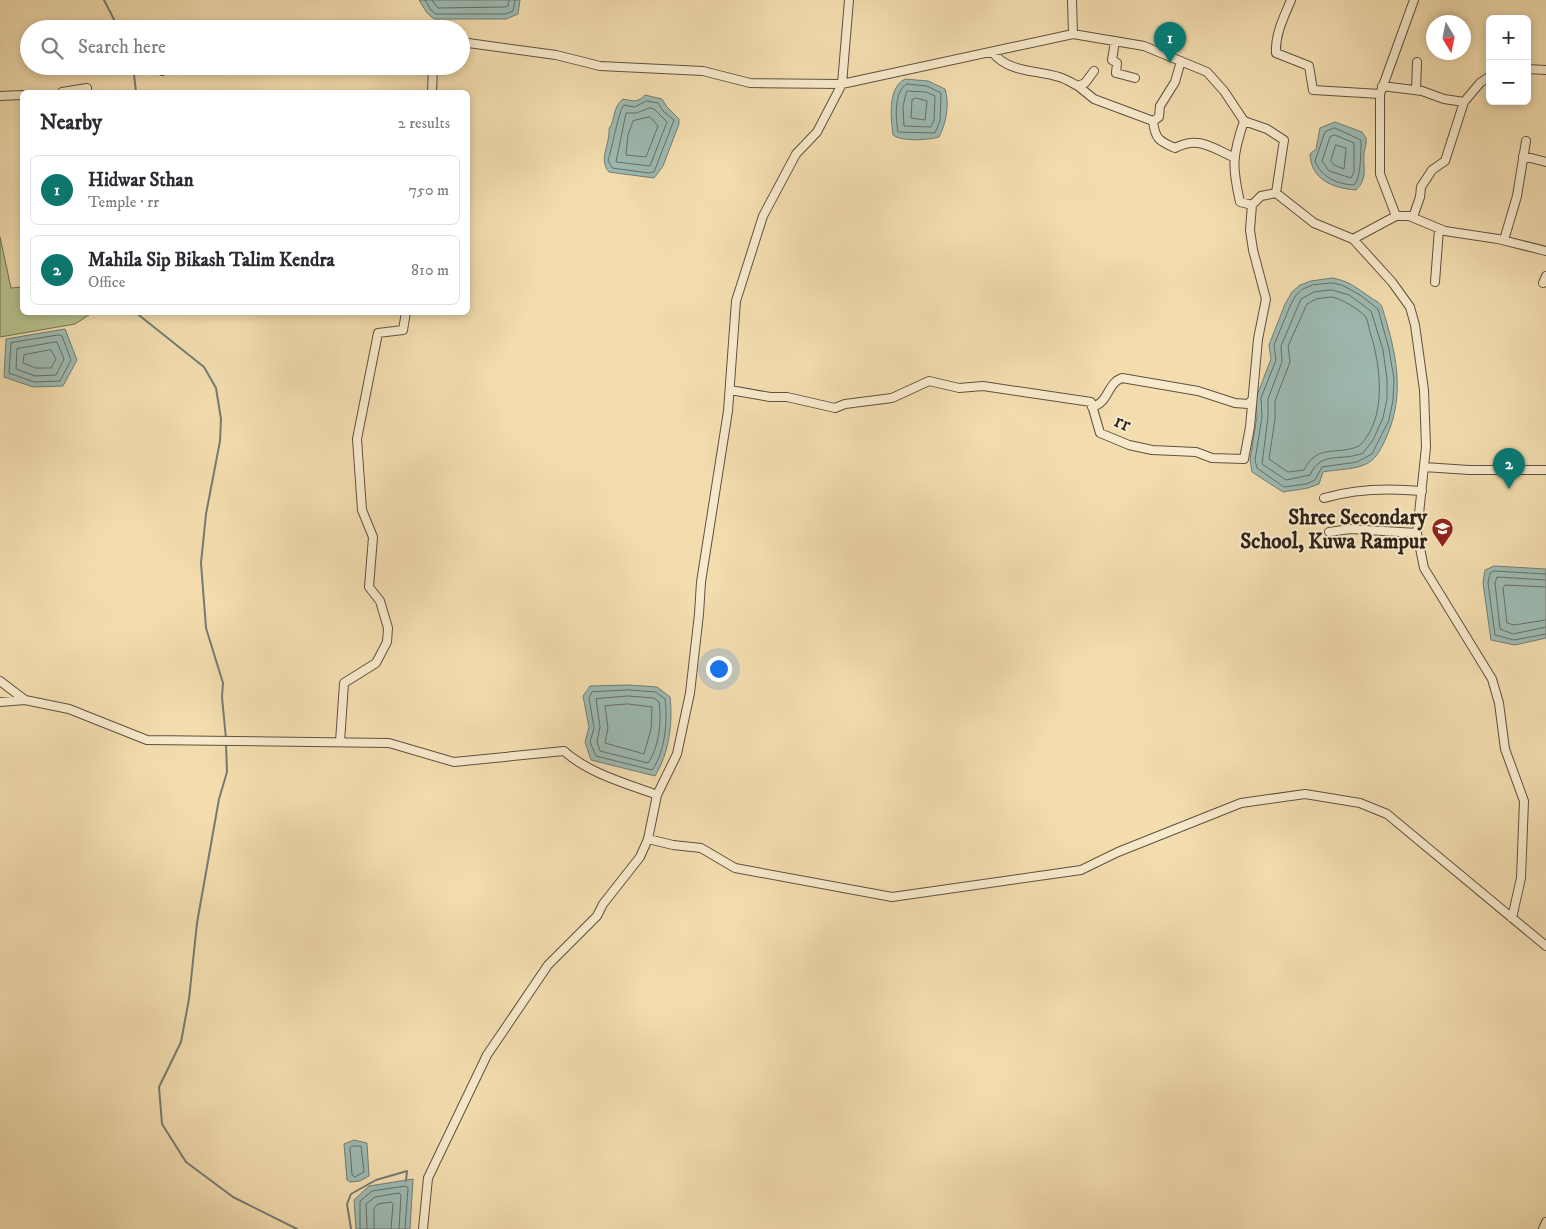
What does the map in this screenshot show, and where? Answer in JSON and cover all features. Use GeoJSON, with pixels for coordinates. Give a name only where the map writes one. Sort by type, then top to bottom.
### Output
{"type":"FeatureCollection","features":[{"type":"Feature","properties":{"kind":"street"},"geometry":{"type":"LineString","coordinates":[[423,1229],[428,1178],[487,1055],[548,966],[597,916],[603,904],[640,858],[648,839],[657,795],[677,754],[690,693],[701,582],[728,411],[736,302],[763,216],[796,154],[816,132],[842,84],[849,0]]}},
{"type":"Feature","properties":{"kind":"street"},"geometry":{"type":"LineString","coordinates":[[1072,0],[1073,34]]}},
{"type":"Feature","properties":{"kind":"street"},"geometry":{"type":"LineString","coordinates":[[1291,0],[1282,22],[1276,44],[1276,53],[1309,66],[1313,90],[1416,90],[1444,99],[1464,102]]}},
{"type":"Feature","properties":{"kind":"street"},"geometry":{"type":"LineString","coordinates":[[1396,216],[1380,174],[1381,90],[1414,0]]}},
{"type":"Feature","properties":{"kind":"street"},"geometry":{"type":"LineString","coordinates":[[470,43],[549,53],[600,66],[703,71],[750,83],[842,84],[924,65],[994,53],[1073,34],[1144,46],[1207,72],[1224,91],[1244,121],[1267,128],[1284,140],[1276,193]]}},
{"type":"Feature","properties":{"kind":"street"},"geometry":{"type":"LineString","coordinates":[[1115,41],[1112,60],[1117,63],[1116,73],[1135,78]]}},
{"type":"Feature","properties":{"kind":"street"},"geometry":{"type":"LineString","coordinates":[[994,53],[998,59],[1012,67],[1059,77],[1078,86],[1094,99],[1153,121]]}},
{"type":"Feature","properties":{"kind":"street"},"geometry":{"type":"LineString","coordinates":[[1153,121],[1159,117],[1160,106],[1174,82],[1181,61]]}},
{"type":"Feature","properties":{"kind":"street"},"geometry":{"type":"LineString","coordinates":[[1416,90],[1417,62]]}},
{"type":"Feature","properties":{"kind":"street"},"geometry":{"type":"LineString","coordinates":[[1531,69],[1546,70]]}},
{"type":"Feature","properties":{"kind":"street"},"geometry":{"type":"LineString","coordinates":[[1078,86],[1084,83],[1094,71]]}},
{"type":"Feature","properties":{"kind":"street"},"geometry":{"type":"LineString","coordinates":[[432,90],[433,75]]}},
{"type":"Feature","properties":{"kind":"street"},"geometry":{"type":"LineString","coordinates":[[1413,217],[1421,188],[1432,170],[1445,161],[1464,102],[1486,79]]}},
{"type":"Feature","properties":{"kind":"street"},"geometry":{"type":"LineString","coordinates":[[74,90],[87,88]]}},
{"type":"Feature","properties":{"kind":"street"},"geometry":{"type":"LineString","coordinates":[[0,96],[20,95]]}},
{"type":"Feature","properties":{"kind":"street"},"geometry":{"type":"LineString","coordinates":[[1153,121],[1155,134],[1165,144],[1175,148],[1188,142],[1197,142],[1233,157]]}},
{"type":"Feature","properties":{"kind":"street"},"geometry":{"type":"LineString","coordinates":[[1244,121],[1233,157],[1234,177],[1240,202],[1252,205],[1261,196],[1276,193],[1314,223],[1353,239],[1392,282],[1410,306],[1415,325],[1424,390],[1426,447],[1418,533],[1424,568],[1492,679],[1499,703],[1505,749],[1524,801],[1521,878],[1512,918]]}},
{"type":"Feature","properties":{"kind":"street"},"geometry":{"type":"LineString","coordinates":[[1504,240],[1517,196],[1526,141]]}},
{"type":"Feature","properties":{"kind":"street"},"geometry":{"type":"LineString","coordinates":[[1523,156],[1546,162]]}},
{"type":"Feature","properties":{"kind":"street","name":"rr"},"geometry":{"type":"LineString","coordinates":[[730,390],[770,397],[786,397],[835,408],[845,404],[892,398],[929,381],[959,388],[983,386],[1091,402],[1100,433],[1129,445],[1152,450],[1196,452],[1212,458],[1244,459],[1250,427],[1258,339],[1266,298],[1253,250],[1250,230],[1252,205]]}},
{"type":"Feature","properties":{"kind":"street"},"geometry":{"type":"LineString","coordinates":[[1353,239],[1396,216],[1413,217],[1439,229],[1504,240],[1546,250]]}},
{"type":"Feature","properties":{"kind":"street"},"geometry":{"type":"LineString","coordinates":[[1435,282],[1439,229]]}},
{"type":"Feature","properties":{"kind":"street"},"geometry":{"type":"LineString","coordinates":[[340,742],[344,683],[376,663],[388,636],[380,601],[369,588],[373,537],[362,510],[357,439],[378,333],[403,330],[406,315]]}},
{"type":"Feature","properties":{"kind":"street"},"geometry":{"type":"LineString","coordinates":[[1092,406],[1104,400],[1116,381],[1122,378],[1198,391],[1235,404],[1248,404],[1252,401]]}},
{"type":"Feature","properties":{"kind":"street"},"geometry":{"type":"LineString","coordinates":[[1424,467],[1456,470],[1546,470]]}},
{"type":"Feature","properties":{"kind":"street"},"geometry":{"type":"LineString","coordinates":[[1324,498],[1337,494],[1396,488],[1422,491]]}},
{"type":"Feature","properties":{"kind":"street"},"geometry":{"type":"LineString","coordinates":[[1329,532],[1350,529],[1418,533]]}},
{"type":"Feature","properties":{"kind":"street"},"geometry":{"type":"LineString","coordinates":[[0,681],[26,700]]}},
{"type":"Feature","properties":{"kind":"street"},"geometry":{"type":"LineString","coordinates":[[0,702],[26,700],[69,709],[147,740],[389,743],[454,762],[564,751],[576,762],[596,773],[657,795]]}},
{"type":"Feature","properties":{"kind":"street"},"geometry":{"type":"LineString","coordinates":[[648,839],[673,845],[701,848],[735,868],[892,897],[1081,870],[1118,852],[1241,802],[1305,794],[1360,803],[1386,814],[1546,946]]}},
{"type":"Feature","properties":{"kind":"street"},"geometry":{"type":"LineString","coordinates":[[1543,1229],[1546,1222]]}},
{"type":"Feature","properties":{"kind":"green space"},"geometry":{"type":"Polygon","coordinates":[[[0,237],[11,288],[20,287],[20,315],[89,315],[75,324],[0,337],[0,237]]]}},
{"type":"Feature","properties":{"kind":"water"},"geometry":{"type":"Polygon","coordinates":[[[419,0],[520,0],[518,14],[506,19],[434,19],[427,13],[419,0]]]}},
{"type":"Feature","properties":{"kind":"water"},"geometry":{"type":"Polygon","coordinates":[[[905,79],[928,81],[945,89],[946,113],[944,126],[939,137],[908,140],[893,135],[891,113],[893,96],[899,83],[905,79]]]}},
{"type":"Feature","properties":{"kind":"water"},"geometry":{"type":"Polygon","coordinates":[[[645,95],[662,99],[679,119],[679,124],[663,166],[654,178],[609,172],[604,162],[604,157],[609,129],[617,106],[623,99],[633,101],[645,95]]]}},
{"type":"Feature","properties":{"kind":"water"},"geometry":{"type":"Polygon","coordinates":[[[1335,122],[1362,132],[1366,138],[1364,177],[1356,190],[1332,185],[1325,181],[1314,170],[1311,163],[1310,154],[1316,149],[1320,128],[1335,122]]]}},
{"type":"Feature","properties":{"kind":"water"},"geometry":{"type":"Polygon","coordinates":[[[1332,278],[1352,285],[1378,302],[1382,307],[1395,357],[1397,373],[1396,405],[1392,422],[1381,449],[1368,463],[1352,468],[1323,472],[1319,484],[1308,488],[1283,492],[1252,472],[1250,460],[1257,416],[1256,398],[1271,359],[1269,345],[1285,304],[1292,292],[1300,285],[1311,281],[1332,278]]]}},
{"type":"Feature","properties":{"kind":"water"},"geometry":{"type":"Polygon","coordinates":[[[65,329],[77,360],[63,386],[33,387],[4,377],[6,339],[65,329]]]}},
{"type":"Feature","properties":{"kind":"water"},"geometry":{"type":"Polygon","coordinates":[[[1494,566],[1546,569],[1546,638],[1515,645],[1491,640],[1483,583],[1485,570],[1494,566]]]}},
{"type":"Feature","properties":{"kind":"water"},"geometry":{"type":"Polygon","coordinates":[[[629,685],[657,687],[670,697],[669,738],[664,758],[655,776],[591,760],[585,742],[589,727],[583,696],[590,686],[629,685]]]}},
{"type":"Feature","properties":{"kind":"water"},"geometry":{"type":"Polygon","coordinates":[[[354,1140],[367,1143],[369,1176],[360,1181],[350,1182],[347,1180],[344,1144],[354,1140]]]}},
{"type":"Feature","properties":{"kind":"water"},"geometry":{"type":"Polygon","coordinates":[[[413,1179],[410,1229],[356,1229],[354,1200],[369,1186],[413,1179]]]}},
{"type":"Feature","properties":{"kind":"waterway"},"geometry":{"type":"LineString","coordinates":[[104,0],[114,20]]}},
{"type":"Feature","properties":{"kind":"waterway"},"geometry":{"type":"LineString","coordinates":[[134,75],[136,90]]}},
{"type":"Feature","properties":{"kind":"waterway"},"geometry":{"type":"LineString","coordinates":[[139,315],[204,367],[216,388],[221,419],[220,441],[206,514],[201,563],[206,628],[223,683],[222,697],[226,739]]}},
{"type":"Feature","properties":{"kind":"waterway"},"geometry":{"type":"LineString","coordinates":[[226,744],[227,772],[219,799],[197,923],[189,999],[181,1042],[159,1087],[162,1124],[186,1162],[233,1197],[297,1229]]}},
{"type":"Feature","properties":{"kind":"waterway"},"geometry":{"type":"LineString","coordinates":[[351,1229],[347,1204],[351,1194],[376,1180],[407,1171],[406,1181]]}},
{"type":"Feature","properties":{"kind":"place","name":"Hidwar Sthan"},"geometry":{"type":"Point","coordinates":[1170,63]}},
{"type":"Feature","properties":{"kind":"place","name":"Mahila Sip Bikash Talim Kendra"},"geometry":{"type":"Point","coordinates":[1509,489]}},
{"type":"Feature","properties":{"kind":"place","name":"Shree Secondary School, Kuwa Rampur"},"geometry":{"type":"Point","coordinates":[1443,548]}}]}
